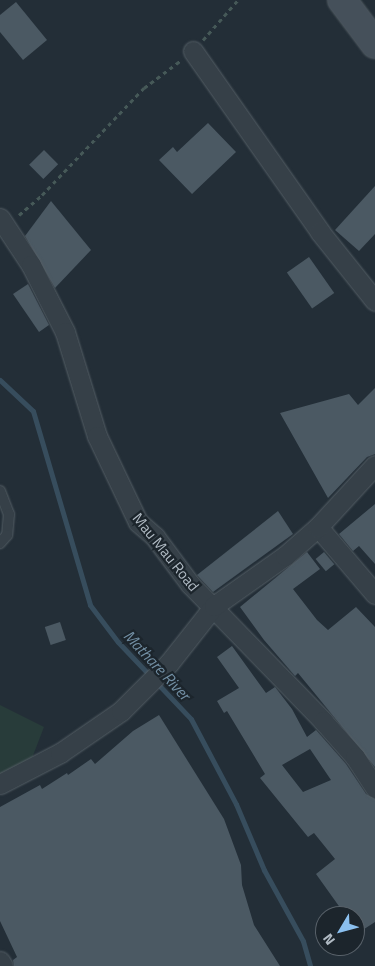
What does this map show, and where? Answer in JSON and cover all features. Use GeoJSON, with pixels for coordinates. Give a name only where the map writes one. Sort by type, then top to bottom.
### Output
{"type":"FeatureCollection","features":[{"type":"Feature","properties":{"kind":"main road"},"geometry":{"type":"LineString","coordinates":[[342,0],[375,44]]}},
{"type":"Feature","properties":{"kind":"street"},"geometry":{"type":"LineString","coordinates":[[193,51],[320,232],[375,301]]}},
{"type":"Feature","properties":{"kind":"street","name":"Mau Mau Road"},"geometry":{"type":"LineString","coordinates":[[4,222],[65,332],[97,436],[133,514],[156,537],[190,584],[214,606],[323,721],[355,758],[375,788]]}},
{"type":"Feature","properties":{"kind":"street"},"geometry":{"type":"LineString","coordinates":[[0,784],[60,753],[121,711],[169,663],[214,606],[285,556],[318,527],[375,465]]}},
{"type":"Feature","properties":{"kind":"street"},"geometry":{"type":"LineString","coordinates":[[318,527],[375,594]]}},
{"type":"Feature","properties":{"kind":"street"},"geometry":{"type":"LineString","coordinates":[[0,961],[3,966]]}},
{"type":"Feature","properties":{"kind":"lane"},"geometry":{"type":"LineString","coordinates":[[0,491],[9,514],[7,535],[0,543]]}},
{"type":"Feature","properties":{"kind":"path"},"geometry":{"type":"LineString","coordinates":[[4,222],[42,195],[144,88],[193,51],[238,0]]}},
{"type":"Feature","properties":{"kind":"green space"},"geometry":{"type":"Polygon","coordinates":[[[0,705],[44,727],[29,766],[0,777],[0,705]]]}},
{"type":"Feature","properties":{"kind":"building"},"geometry":{"type":"Polygon","coordinates":[[[16,2],[47,40],[23,60],[0,32],[0,15],[16,2]]]}},
{"type":"Feature","properties":{"kind":"building"},"geometry":{"type":"Polygon","coordinates":[[[208,123],[236,152],[192,194],[159,160],[173,147],[177,152],[208,123]]]}},
{"type":"Feature","properties":{"kind":"building"},"geometry":{"type":"Polygon","coordinates":[[[44,150],[58,164],[43,179],[29,165],[44,150]]]}},
{"type":"Feature","properties":{"kind":"building"},"geometry":{"type":"Polygon","coordinates":[[[375,186],[375,234],[359,251],[335,230],[375,186]]]}},
{"type":"Feature","properties":{"kind":"building"},"geometry":{"type":"Polygon","coordinates":[[[51,201],[91,250],[55,288],[25,236],[51,201]]]}},
{"type":"Feature","properties":{"kind":"building"},"geometry":{"type":"Polygon","coordinates":[[[309,257],[334,293],[312,309],[287,272],[309,257]]]}},
{"type":"Feature","properties":{"kind":"building"},"geometry":{"type":"Polygon","coordinates":[[[28,284],[49,325],[39,332],[13,294],[28,284]]]}},
{"type":"Feature","properties":{"kind":"building"},"geometry":{"type":"Polygon","coordinates":[[[375,388],[375,454],[367,457],[328,498],[280,413],[349,394],[358,405],[375,388]]]}},
{"type":"Feature","properties":{"kind":"building"},"geometry":{"type":"Polygon","coordinates":[[[375,504],[375,564],[359,546],[353,551],[339,534],[375,504]]]}},
{"type":"Feature","properties":{"kind":"building"},"geometry":{"type":"Polygon","coordinates":[[[278,511],[293,534],[213,592],[197,575],[278,511]]]}},
{"type":"Feature","properties":{"kind":"building"},"geometry":{"type":"Polygon","coordinates":[[[307,552],[320,569],[293,589],[317,620],[328,630],[356,607],[375,627],[375,767],[298,673],[295,676],[264,640],[240,607],[307,552]]]}},
{"type":"Feature","properties":{"kind":"building"},"geometry":{"type":"Polygon","coordinates":[[[324,552],[334,564],[326,571],[316,559],[324,552]]]}},
{"type":"Feature","properties":{"kind":"building"},"geometry":{"type":"Polygon","coordinates":[[[60,622],[66,640],[51,645],[45,627],[60,622]]]}},
{"type":"Feature","properties":{"kind":"building"},"geometry":{"type":"Polygon","coordinates":[[[232,646],[266,693],[275,687],[292,709],[307,737],[316,730],[346,764],[366,794],[375,799],[375,922],[365,928],[365,906],[339,906],[316,874],[335,859],[314,833],[308,837],[260,778],[265,774],[227,711],[224,713],[217,701],[239,688],[217,657],[232,646]],[[310,749],[282,765],[303,792],[331,780],[310,749]]]}},
{"type":"Feature","properties":{"kind":"building"},"geometry":{"type":"Polygon","coordinates":[[[159,715],[224,819],[241,865],[242,885],[254,925],[280,966],[14,966],[13,960],[17,957],[0,921],[0,807],[40,785],[42,789],[67,773],[68,775],[91,759],[95,764],[133,731],[159,715]]]}},
{"type":"Feature","properties":{"kind":"waterway","name":"Mathare River"},"geometry":{"type":"LineString","coordinates":[[0,380],[33,411],[90,605],[118,642],[191,719],[236,804],[264,870],[303,941],[310,966]]}}]}
